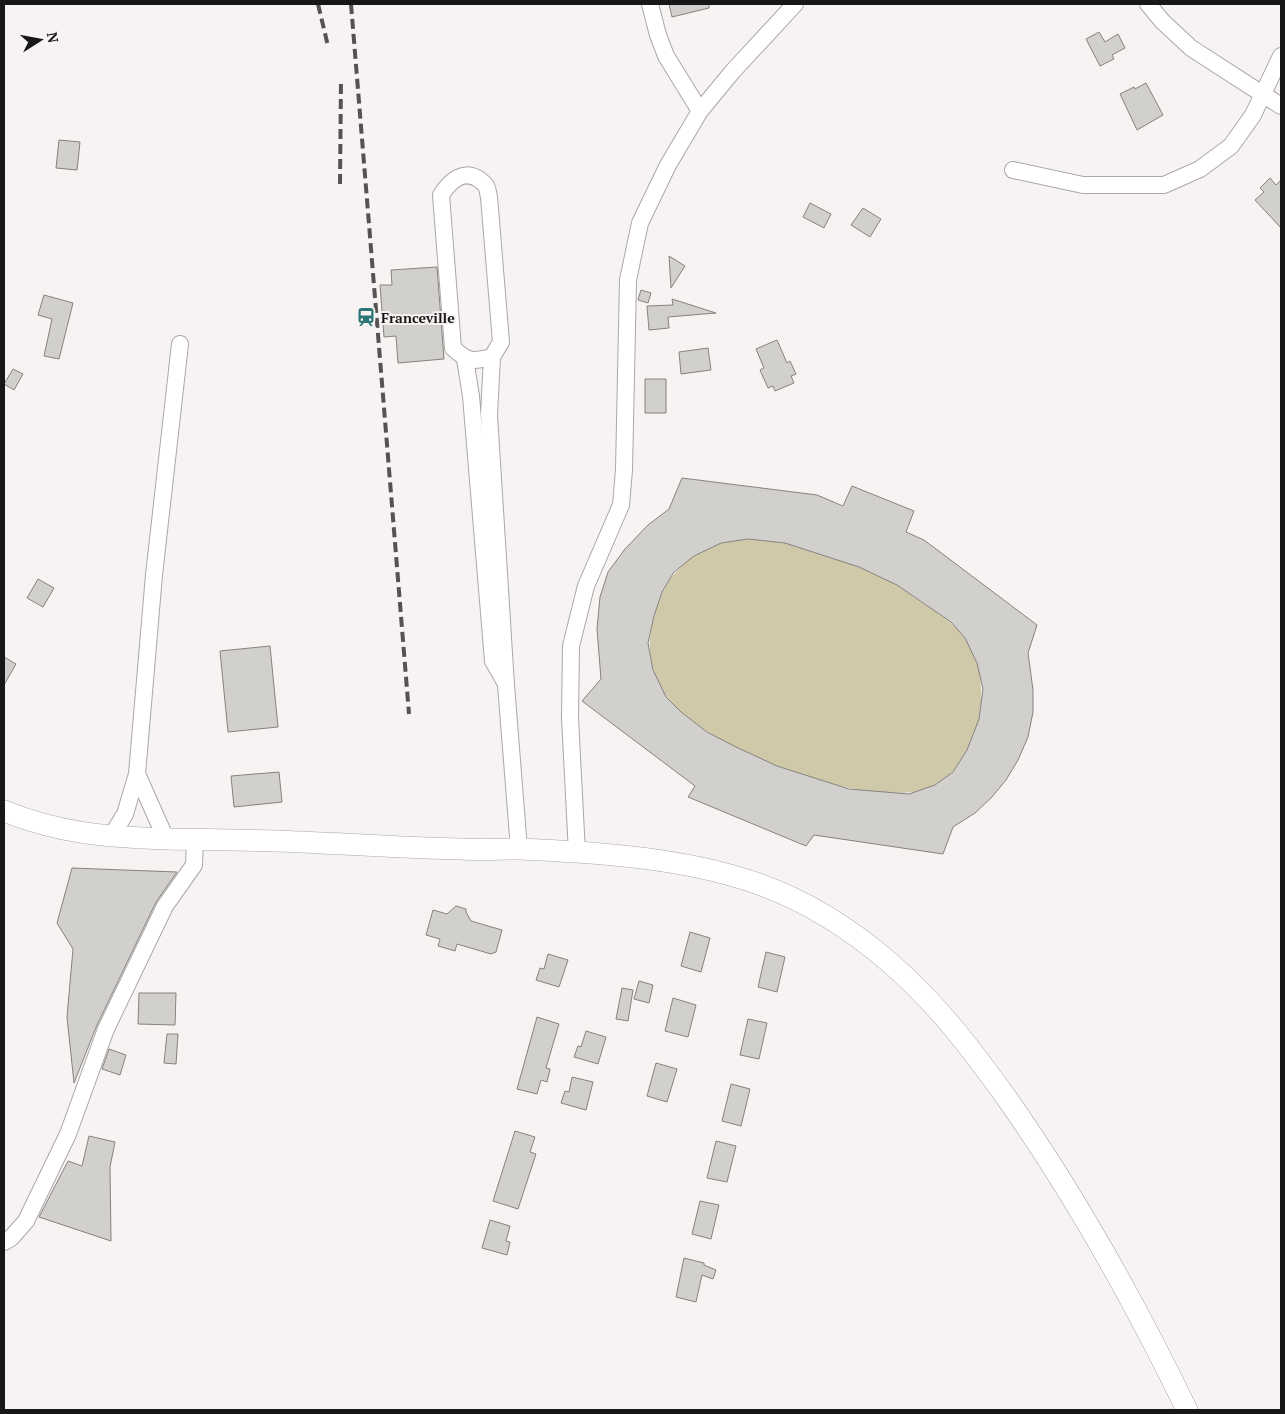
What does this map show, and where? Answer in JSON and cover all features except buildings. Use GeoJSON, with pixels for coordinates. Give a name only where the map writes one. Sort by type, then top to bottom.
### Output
{"type":"FeatureCollection","features":[{"type":"Feature","properties":{"kind":"main road"},"geometry":{"type":"LineString","coordinates":[[4,811],[48,827],[111,837],[294,841],[462,850],[519,849],[663,860],[738,877],[775,891],[823,913],[856,935],[891,963],[925,997],[986,1070],[1041,1148],[1070,1194],[1146,1327],[1182,1407]]}},
{"type":"Feature","properties":{"kind":"street"},"geometry":{"type":"LineString","coordinates":[[650,4],[666,56],[700,111]]}},
{"type":"Feature","properties":{"kind":"street"},"geometry":{"type":"LineString","coordinates":[[577,853],[570,718],[571,646],[586,586],[621,505],[624,470],[628,280],[640,223],[668,165],[700,111],[733,71],[795,4]]}},
{"type":"Feature","properties":{"kind":"street"},"geometry":{"type":"LineString","coordinates":[[1148,4],[1190,48],[1281,106]]}},
{"type":"Feature","properties":{"kind":"street"},"geometry":{"type":"LineString","coordinates":[[1013,170],[1083,185],[1164,184],[1200,169],[1231,146],[1252,115],[1281,56]]}},
{"type":"Feature","properties":{"kind":"street"},"geometry":{"type":"LineString","coordinates":[[506,685],[492,661],[471,396],[465,359],[453,348],[440,194],[456,178],[466,175],[476,177],[486,185],[489,197],[501,342],[492,356],[489,415],[506,685],[519,849]]}},
{"type":"Feature","properties":{"kind":"street"},"geometry":{"type":"LineString","coordinates":[[111,837],[125,814],[137,774],[154,575],[180,344]]}},
{"type":"Feature","properties":{"kind":"street"},"geometry":{"type":"LineString","coordinates":[[465,359],[479,360],[492,356]]}},
{"type":"Feature","properties":{"kind":"street"},"geometry":{"type":"LineString","coordinates":[[137,774],[166,839]]}},
{"type":"Feature","properties":{"kind":"street"},"geometry":{"type":"LineString","coordinates":[[4,1242],[11,1238],[26,1221],[68,1134],[106,1029],[165,906],[194,865],[195,840]]}},
{"type":"Feature","properties":{"kind":"shaded area"},"geometry":{"type":"Polygon","coordinates":[[[748,539],[776,541],[799,546],[872,572],[898,585],[945,618],[959,631],[973,654],[979,673],[981,694],[980,716],[974,736],[965,755],[953,771],[937,784],[912,792],[869,791],[846,787],[790,771],[732,745],[705,730],[683,714],[667,697],[655,675],[650,651],[652,626],[663,591],[675,573],[700,552],[721,543],[748,539]]]}},
{"type":"Feature","properties":{"kind":"railway"},"geometry":{"type":"LineString","coordinates":[[318,4],[328,46]]}},
{"type":"Feature","properties":{"kind":"railway"},"geometry":{"type":"LineString","coordinates":[[351,4],[409,714]]}},
{"type":"Feature","properties":{"kind":"railway"},"geometry":{"type":"LineString","coordinates":[[340,184],[341,81]]}},
{"type":"Feature","properties":{"kind":"place","name":"Franceville"},"geometry":{"type":"Point","coordinates":[366,317]}}]}
